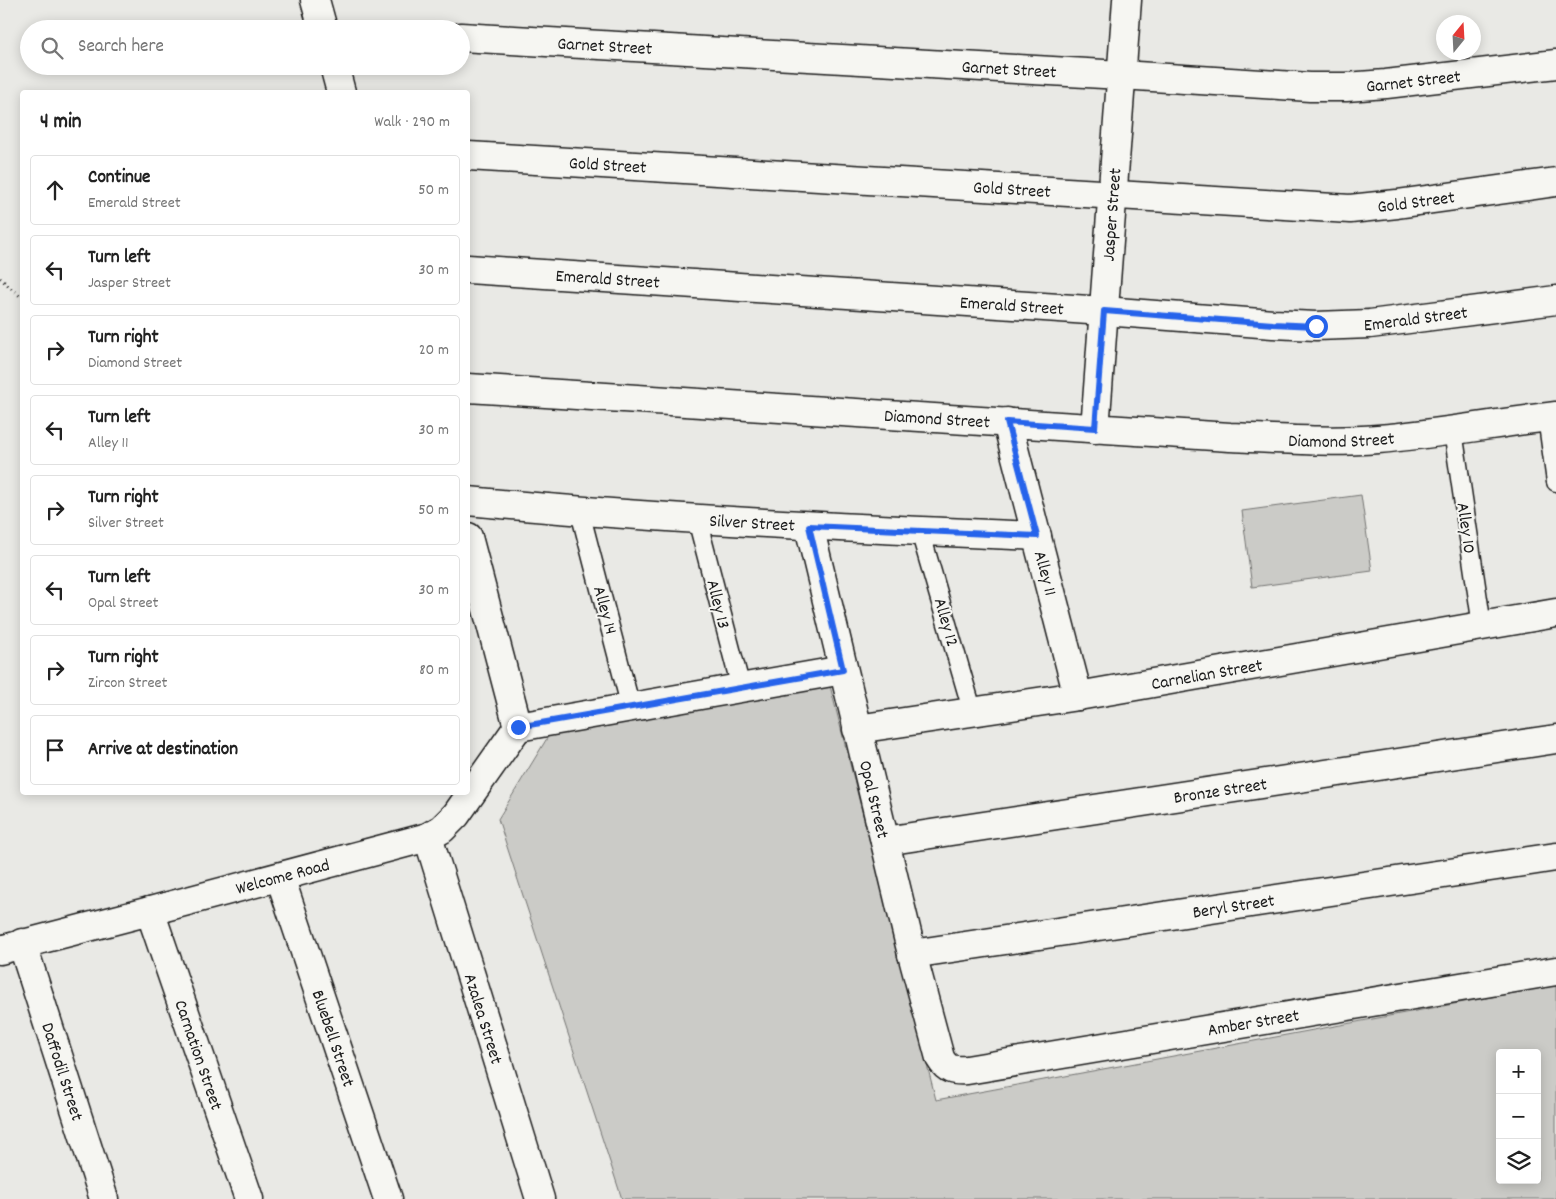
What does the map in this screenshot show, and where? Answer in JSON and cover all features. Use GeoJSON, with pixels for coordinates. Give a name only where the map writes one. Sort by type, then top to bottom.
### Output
{"type":"FeatureCollection","features":[{"type":"Feature","properties":{"kind":"street"},"geometry":{"type":"LineString","coordinates":[[315,0],[321,20]]}},
{"type":"Feature","properties":{"kind":"street","name":"Jasper Street"},"geometry":{"type":"LineString","coordinates":[[1095,428],[1127,0]]}},
{"type":"Feature","properties":{"kind":"street","name":"Garnet Street"},"geometry":{"type":"LineString","coordinates":[[470,38],[1310,87],[1386,84],[1556,64]]}},
{"type":"Feature","properties":{"kind":"street"},"geometry":{"type":"LineString","coordinates":[[337,75],[341,90]]}},
{"type":"Feature","properties":{"kind":"street","name":"Gold Street"},"geometry":{"type":"LineString","coordinates":[[470,156],[1350,209],[1556,182]]}},
{"type":"Feature","properties":{"kind":"street","name":"Emerald Street"},"geometry":{"type":"LineString","coordinates":[[470,269],[1316,326],[1370,324],[1556,300]]}},
{"type":"Feature","properties":{"kind":"street","name":"Diamond Street"},"geometry":{"type":"LineString","coordinates":[[470,388],[1230,437],[1319,440],[1377,439],[1453,431],[1551,417]]}},
{"type":"Feature","properties":{"kind":"street","name":"Alley 11"},"geometry":{"type":"LineString","coordinates":[[1007,422],[1078,696]]}},
{"type":"Feature","properties":{"kind":"street","name":"Silver Street"},"geometry":{"type":"LineString","coordinates":[[470,501],[580,512],[809,526],[1037,536]]}},
{"type":"Feature","properties":{"kind":"street","name":"Opal Street"},"geometry":{"type":"LineString","coordinates":[[809,526],[912,954],[940,1058],[944,1065],[950,1069]]}},
{"type":"Feature","properties":{"kind":"street"},"geometry":{"type":"LineString","coordinates":[[470,545],[518,727],[843,670]]}},
{"type":"Feature","properties":{"kind":"street","name":"Carnelian Street"},"geometry":{"type":"LineString","coordinates":[[857,729],[1078,696],[1556,613]]}},
{"type":"Feature","properties":{"kind":"street","name":"Welcome Road"},"geometry":{"type":"LineString","coordinates":[[11,946],[428,837],[442,829],[456,815],[518,727]]}},
{"type":"Feature","properties":{"kind":"street","name":"Bronze Street"},"geometry":{"type":"LineString","coordinates":[[885,841],[1556,739]]}},
{"type":"Feature","properties":{"kind":"street","name":"Azalea Street"},"geometry":{"type":"LineString","coordinates":[[428,837],[540,1199]]}},
{"type":"Feature","properties":{"kind":"street","name":"Beryl Street"},"geometry":{"type":"LineString","coordinates":[[912,954],[1556,858]]}},
{"type":"Feature","properties":{"kind":"street","name":"Bluebell Street"},"geometry":{"type":"LineString","coordinates":[[280,877],[388,1199]]}},
{"type":"Feature","properties":{"kind":"street","name":"Carnation Street"},"geometry":{"type":"LineString","coordinates":[[150,911],[249,1199]]}},
{"type":"Feature","properties":{"kind":"street","name":"Daffodil Street"},"geometry":{"type":"LineString","coordinates":[[11,946],[104,1199]]}},
{"type":"Feature","properties":{"kind":"street","name":"Amber Street"},"geometry":{"type":"LineString","coordinates":[[950,1069],[967,1070],[1556,971]]}},
{"type":"Feature","properties":{"kind":"lane"},"geometry":{"type":"LineString","coordinates":[[1551,417],[1556,482]]}},
{"type":"Feature","properties":{"kind":"lane","name":"Alley 10"},"geometry":{"type":"LineString","coordinates":[[1453,431],[1482,626]]}},
{"type":"Feature","properties":{"kind":"lane","name":"Alley 14"},"geometry":{"type":"LineString","coordinates":[[580,512],[631,708]]}},
{"type":"Feature","properties":{"kind":"lane","name":"Alley 13"},"geometry":{"type":"LineString","coordinates":[[697,519],[741,688]]}},
{"type":"Feature","properties":{"kind":"lane","name":"Alley 12"},"geometry":{"type":"LineString","coordinates":[[920,531],[973,713]]}},
{"type":"Feature","properties":{"kind":"path"},"geometry":{"type":"LineString","coordinates":[[0,278],[20,296]]}},
{"type":"Feature","properties":{"kind":"shaded area"},"geometry":{"type":"Polygon","coordinates":[[[1361,495],[1372,571],[1252,587],[1242,511],[1361,495]]]}},
{"type":"Feature","properties":{"kind":"shaded area"},"geometry":{"type":"Polygon","coordinates":[[[829,682],[936,1100],[1556,985],[1556,1199],[622,1199],[498,819],[549,735],[829,682]]]}},
{"type":"Feature","properties":{"kind":"route"},"geometry":{"type":"LineString","coordinates":[[518,727],[843,670],[809,526],[1037,536],[1007,422],[1095,428],[1104,311],[1316,326]]}}]}
